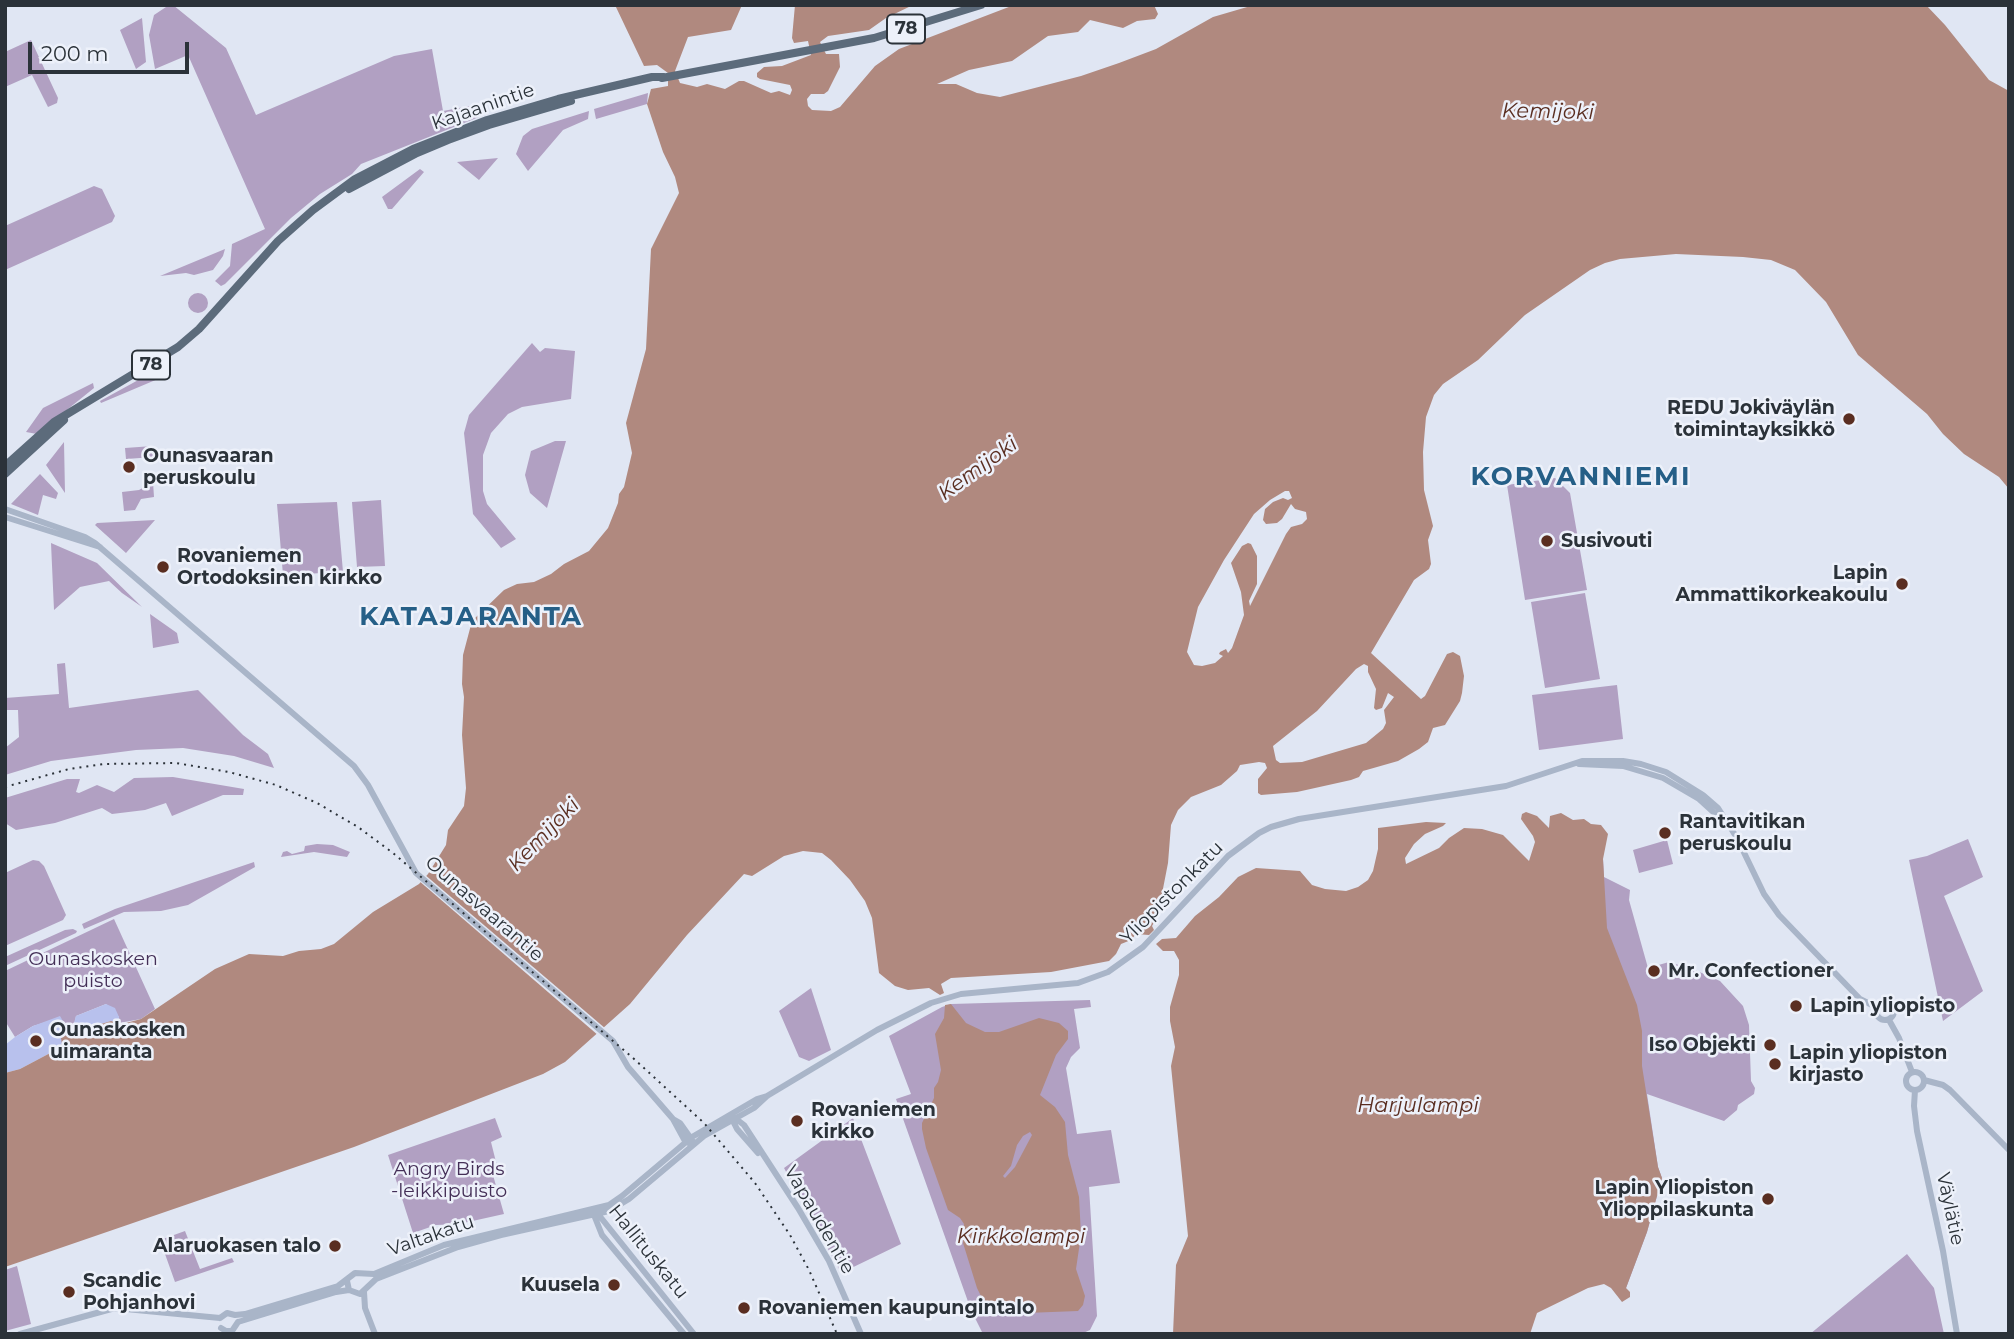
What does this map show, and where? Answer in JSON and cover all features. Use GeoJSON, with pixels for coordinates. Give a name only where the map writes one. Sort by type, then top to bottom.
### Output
{"type":"FeatureCollection","features":[{"type":"Feature","properties":{"kind":"main road","name":"Kajaanintie"},"geometry":{"type":"LineString","coordinates":[[5,466],[54,422],[186,341],[278,240],[342,187],[383,163],[472,125],[558,99],[652,77],[664,77],[892,34],[981,5]]}},
{"type":"Feature","properties":{"kind":"main road","name":"Kajaanintie"},"geometry":{"type":"LineString","coordinates":[[5,474],[71,413]]}},
{"type":"Feature","properties":{"kind":"street","name":"Ounasvaarantie"},"geometry":{"type":"LineString","coordinates":[[5,509],[85,537],[100,547],[354,766],[374,795],[416,873],[613,1041],[628,1067],[673,1119],[689,1143]]}},
{"type":"Feature","properties":{"kind":"street","name":"Ounasvaarantie"},"geometry":{"type":"LineString","coordinates":[[5,517],[100,547]]}},
{"type":"Feature","properties":{"kind":"street","name":"Yliopistonkatu"},"geometry":{"type":"LineString","coordinates":[[689,1143],[733,1118],[757,1099],[767,1097],[877,1030],[950,996],[997,989],[1070,985],[1108,972],[1143,947],[1228,856],[1259,833],[1280,823],[1506,786],[1583,761],[1641,764],[1666,772],[1703,795],[1718,808],[1741,846],[1764,894],[1779,915],[1860,999],[1876,1007]]}},
{"type":"Feature","properties":{"kind":"street"},"geometry":{"type":"LineString","coordinates":[[1883,1002],[1891,1004],[1894,1013],[1889,1020],[1878,1018],[1876,1007],[1883,1002]]}},
{"type":"Feature","properties":{"kind":"street"},"geometry":{"type":"LineString","coordinates":[[1889,1020],[1912,1072]]}},
{"type":"Feature","properties":{"kind":"street"},"geometry":{"type":"LineString","coordinates":[[1924,1080],[1920,1088],[1915,1090],[1909,1088],[1906,1083],[1906,1077],[1912,1072],[1919,1072],[1924,1080],[1943,1085],[2009,1150]]}},
{"type":"Feature","properties":{"kind":"street","name":"Väylätie"},"geometry":{"type":"LineString","coordinates":[[1915,1090],[1917,1131],[1943,1251],[1957,1334]]}},
{"type":"Feature","properties":{"kind":"street","name":"Yliopistonkatu"},"geometry":{"type":"LineString","coordinates":[[692,1137],[733,1118]]}},
{"type":"Feature","properties":{"kind":"street","name":"Vapaudentie"},"geometry":{"type":"LineString","coordinates":[[733,1118],[744,1125],[799,1208],[829,1261],[860,1334]]}},
{"type":"Feature","properties":{"kind":"street","name":"Ounasvaarantie"},"geometry":{"type":"LineString","coordinates":[[673,1119],[692,1137]]}},
{"type":"Feature","properties":{"kind":"street","name":"Valtakatu"},"geometry":{"type":"LineString","coordinates":[[237,1319],[336,1292],[359,1291],[376,1279],[458,1247],[596,1214],[689,1143],[692,1137]]}},
{"type":"Feature","properties":{"kind":"street","name":"Valtakatu"},"geometry":{"type":"LineString","coordinates":[[347,1281],[355,1273],[374,1274],[444,1245],[484,1234],[570,1213],[596,1214]]}},
{"type":"Feature","properties":{"kind":"street","name":"Hallituskatu"},"geometry":{"type":"LineString","coordinates":[[596,1214],[694,1334]]}},
{"type":"Feature","properties":{"kind":"street","name":"Hallituskatu"},"geometry":{"type":"LineString","coordinates":[[596,1214],[602,1235],[684,1334]]}},
{"type":"Feature","properties":{"kind":"street"},"geometry":{"type":"LineString","coordinates":[[623,1261],[626,1249]]}},
{"type":"Feature","properties":{"kind":"street"},"geometry":{"type":"LineString","coordinates":[[359,1291],[363,1275]]}},
{"type":"Feature","properties":{"kind":"street"},"geometry":{"type":"LineString","coordinates":[[20,1334],[107,1309],[124,1308],[220,1318],[227,1313],[237,1319],[347,1281],[359,1291],[375,1334]]}},
{"type":"Feature","properties":{"kind":"street"},"geometry":{"type":"LineString","coordinates":[[664,1309],[673,1308],[671,1317]]}},
{"type":"Feature","properties":{"kind":"street"},"geometry":{"type":"LineString","coordinates":[[220,1318],[221,1328]]}},
{"type":"Feature","properties":{"kind":"street"},"geometry":{"type":"LineString","coordinates":[[221,1328],[232,1331],[237,1328],[237,1319]]}},
{"type":"Feature","properties":{"kind":"street"},"geometry":{"type":"LineString","coordinates":[[214,1334],[221,1328]]}},
{"type":"Feature","properties":{"kind":"green space"},"geometry":{"type":"Polygon","coordinates":[[[173,5],[226,48],[256,115],[394,56],[432,49],[443,111],[475,105],[479,117],[361,164],[352,174],[320,194],[291,218],[221,286],[215,281],[230,266],[232,244],[265,229],[188,55],[155,69],[149,35],[154,15],[173,5]]]}},
{"type":"Feature","properties":{"kind":"green space"},"geometry":{"type":"Polygon","coordinates":[[[142,18],[146,62],[136,69],[120,30],[142,18]]]}},
{"type":"Feature","properties":{"kind":"green space"},"geometry":{"type":"Polygon","coordinates":[[[31,40],[58,98],[57,103],[48,107],[32,75],[5,87],[5,52],[31,40]]]}},
{"type":"Feature","properties":{"kind":"green space"},"geometry":{"type":"Polygon","coordinates":[[[648,93],[647,104],[596,119],[594,109],[648,93]]]}},
{"type":"Feature","properties":{"kind":"green space"},"geometry":{"type":"Polygon","coordinates":[[[589,111],[588,119],[563,130],[528,171],[516,154],[523,136],[532,129],[589,111]]]}},
{"type":"Feature","properties":{"kind":"green space"},"geometry":{"type":"Polygon","coordinates":[[[498,158],[479,180],[457,162],[498,158]]]}},
{"type":"Feature","properties":{"kind":"green space"},"geometry":{"type":"Polygon","coordinates":[[[420,169],[424,172],[392,209],[388,209],[382,197],[420,169]]]}},
{"type":"Feature","properties":{"kind":"green space"},"geometry":{"type":"Polygon","coordinates":[[[94,186],[102,189],[115,216],[112,222],[5,270],[5,226],[94,186]]]}},
{"type":"Feature","properties":{"kind":"green space"},"geometry":{"type":"Polygon","coordinates":[[[225,249],[213,270],[194,275],[186,273],[160,276],[225,249]]]}},
{"type":"Feature","properties":{"kind":"green space"},"geometry":{"type":"Polygon","coordinates":[[[198,293],[205,296],[208,303],[205,310],[198,313],[191,310],[188,303],[191,296],[198,293]]]}},
{"type":"Feature","properties":{"kind":"green space"},"geometry":{"type":"Polygon","coordinates":[[[532,343],[540,352],[545,348],[575,351],[571,399],[522,407],[508,414],[491,433],[483,455],[483,491],[487,504],[516,539],[501,548],[473,514],[464,433],[469,415],[532,343]]]}},
{"type":"Feature","properties":{"kind":"green space"},"geometry":{"type":"Polygon","coordinates":[[[162,367],[165,376],[101,403],[100,401],[162,367]]]}},
{"type":"Feature","properties":{"kind":"green space"},"geometry":{"type":"Polygon","coordinates":[[[93,383],[94,388],[37,434],[26,432],[43,408],[93,383]]]}},
{"type":"Feature","properties":{"kind":"green space"},"geometry":{"type":"Polygon","coordinates":[[[555,441],[566,441],[547,508],[530,493],[525,475],[531,451],[555,441]]]}},
{"type":"Feature","properties":{"kind":"green space"},"geometry":{"type":"Polygon","coordinates":[[[64,442],[65,493],[46,465],[64,442]]]}},
{"type":"Feature","properties":{"kind":"green space"},"geometry":{"type":"Polygon","coordinates":[[[153,446],[154,457],[126,459],[125,448],[153,446]]]}},
{"type":"Feature","properties":{"kind":"green space"},"geometry":{"type":"Polygon","coordinates":[[[40,474],[58,493],[56,499],[43,495],[38,515],[11,504],[40,474]]]}},
{"type":"Feature","properties":{"kind":"green space","name":"Susivouti"},"geometry":{"type":"Polygon","coordinates":[[[1555,478],[1570,493],[1587,590],[1525,600],[1507,485],[1555,478]]]}},
{"type":"Feature","properties":{"kind":"green space"},"geometry":{"type":"Polygon","coordinates":[[[153,482],[154,497],[141,499],[135,510],[124,511],[122,492],[139,490],[153,482]]]}},
{"type":"Feature","properties":{"kind":"green space"},"geometry":{"type":"Polygon","coordinates":[[[381,500],[385,566],[357,567],[352,502],[381,500]]]}},
{"type":"Feature","properties":{"kind":"green space"},"geometry":{"type":"Polygon","coordinates":[[[337,502],[343,572],[283,575],[277,504],[337,502]]]}},
{"type":"Feature","properties":{"kind":"green space"},"geometry":{"type":"Polygon","coordinates":[[[155,520],[126,553],[95,525],[97,523],[155,520]]]}},
{"type":"Feature","properties":{"kind":"green space"},"geometry":{"type":"Polygon","coordinates":[[[51,543],[97,563],[142,607],[109,581],[80,587],[54,610],[51,543]]]}},
{"type":"Feature","properties":{"kind":"green space","name":"Susivouti"},"geometry":{"type":"Polygon","coordinates":[[[1585,593],[1600,679],[1545,688],[1531,602],[1585,593]]]}},
{"type":"Feature","properties":{"kind":"green space"},"geometry":{"type":"Polygon","coordinates":[[[150,614],[177,633],[179,643],[153,648],[150,614]]]}},
{"type":"Feature","properties":{"kind":"green space"},"geometry":{"type":"Polygon","coordinates":[[[65,663],[69,708],[198,690],[243,735],[268,754],[274,768],[234,756],[183,748],[136,750],[51,761],[5,775],[5,748],[19,737],[18,710],[5,710],[5,698],[59,694],[57,664],[65,663]]]}},
{"type":"Feature","properties":{"kind":"green space"},"geometry":{"type":"Polygon","coordinates":[[[1617,685],[1623,739],[1539,750],[1532,695],[1617,685]]]}},
{"type":"Feature","properties":{"kind":"green space"},"geometry":{"type":"Polygon","coordinates":[[[173,777],[244,789],[243,795],[223,795],[172,816],[166,803],[145,810],[112,814],[102,808],[55,823],[16,830],[5,823],[5,798],[67,779],[80,779],[76,792],[79,793],[97,785],[114,792],[134,778],[173,777]]]}},
{"type":"Feature","properties":{"kind":"green space"},"geometry":{"type":"Polygon","coordinates":[[[1968,839],[1983,877],[1944,896],[1983,991],[1943,1021],[1909,860],[1927,856],[1968,839]]]}},
{"type":"Feature","properties":{"kind":"green space"},"geometry":{"type":"Polygon","coordinates":[[[1667,840],[1673,864],[1639,873],[1633,850],[1667,840]]]}},
{"type":"Feature","properties":{"kind":"green space"},"geometry":{"type":"Polygon","coordinates":[[[333,845],[350,852],[347,857],[314,852],[281,857],[283,852],[292,854],[304,851],[305,846],[333,845]]]}},
{"type":"Feature","properties":{"kind":"green space"},"geometry":{"type":"Polygon","coordinates":[[[1603,859],[1604,877],[1630,890],[1629,900],[1648,968],[1669,962],[1695,970],[1720,981],[1743,1006],[1749,1025],[1751,1081],[1755,1088],[1754,1094],[1738,1105],[1737,1110],[1724,1121],[1647,1094],[1662,1178],[1647,1232],[1626,1288],[1425,1121],[1603,859]]]}},
{"type":"Feature","properties":{"kind":"green space"},"geometry":{"type":"Polygon","coordinates":[[[33,860],[44,866],[66,915],[63,920],[5,946],[5,873],[33,860]]]}},
{"type":"Feature","properties":{"kind":"green space"},"geometry":{"type":"Polygon","coordinates":[[[254,862],[255,867],[188,905],[161,911],[124,912],[84,929],[82,924],[115,909],[254,862]]]}},
{"type":"Feature","properties":{"kind":"green space","name":"Ounaskosken puisto"},"geometry":{"type":"Polygon","coordinates":[[[114,919],[155,1009],[141,1019],[119,1023],[119,1017],[106,1004],[76,1016],[74,1026],[67,1028],[50,1021],[33,1026],[15,1037],[5,1021],[5,971],[114,919]]]}},
{"type":"Feature","properties":{"kind":"green space"},"geometry":{"type":"Polygon","coordinates":[[[73,929],[76,933],[5,966],[5,957],[65,930],[73,929]]]}},
{"type":"Feature","properties":{"kind":"green space"},"geometry":{"type":"Polygon","coordinates":[[[811,988],[831,1050],[809,1061],[799,1057],[779,1011],[811,988]]]}},
{"type":"Feature","properties":{"kind":"green space","name":"Kirkkolampi"},"geometry":{"type":"Polygon","coordinates":[[[1090,1000],[1091,1007],[1074,1009],[1080,1048],[1071,1057],[1066,1068],[1077,1134],[1111,1130],[1120,1183],[1089,1187],[1097,1316],[1090,1330],[1081,1334],[983,1334],[971,1310],[896,1099],[911,1094],[889,1036],[951,1004],[1090,1000]]]}},
{"type":"Feature","properties":{"kind":"green space","name":"Angry Birds -leikkipuisto"},"geometry":{"type":"Polygon","coordinates":[[[495,1118],[502,1137],[491,1142],[497,1166],[491,1168],[504,1214],[459,1224],[436,1225],[413,1233],[388,1155],[495,1118]]]}},
{"type":"Feature","properties":{"kind":"green space"},"geometry":{"type":"Polygon","coordinates":[[[853,1118],[901,1244],[841,1273],[784,1168],[853,1118]]]}},
{"type":"Feature","properties":{"kind":"green space"},"geometry":{"type":"Polygon","coordinates":[[[185,1231],[200,1269],[232,1258],[234,1262],[175,1282],[160,1240],[185,1231]]]}},
{"type":"Feature","properties":{"kind":"green space"},"geometry":{"type":"Polygon","coordinates":[[[1907,1254],[1934,1288],[1944,1334],[1810,1334],[1907,1254]]]}},
{"type":"Feature","properties":{"kind":"green space"},"geometry":{"type":"Polygon","coordinates":[[[17,1266],[31,1324],[5,1331],[5,1270],[17,1266]]]}},
{"type":"Feature","properties":{"kind":"sand","name":"Ounaskosken uimaranta"},"geometry":{"type":"Polygon","coordinates":[[[106,1004],[115,1008],[119,1023],[111,1021],[68,1034],[54,1051],[20,1069],[5,1073],[5,1045],[15,1037],[33,1026],[60,1016],[67,1028],[73,1026],[76,1016],[106,1004]]]}},
{"type":"Feature","properties":{"kind":"water","name":"Kemijoki"},"geometry":{"type":"Polygon","coordinates":[[[615,5],[742,5],[731,30],[688,37],[675,71],[680,83],[697,87],[707,84],[725,89],[744,81],[771,93],[779,91],[790,95],[790,85],[760,79],[757,73],[764,67],[782,66],[811,55],[808,41],[794,43],[792,38],[795,5],[913,5],[869,30],[828,36],[820,42],[826,54],[839,54],[840,67],[828,91],[824,94],[811,94],[807,99],[808,106],[812,110],[831,111],[840,107],[875,66],[899,49],[1014,5],[1154,5],[1158,14],[1155,19],[1137,21],[1123,28],[1090,20],[1078,32],[1048,36],[1012,61],[969,70],[937,84],[956,84],[977,93],[1000,97],[1119,63],[1156,49],[1213,17],[1254,5],[1926,5],[1989,80],[2009,91],[2009,489],[1999,477],[1964,454],[1927,414],[1858,355],[1826,302],[1795,270],[1771,260],[1676,254],[1605,263],[1590,270],[1525,315],[1478,360],[1443,384],[1434,395],[1426,417],[1424,490],[1433,526],[1428,540],[1431,564],[1429,569],[1414,580],[1371,653],[1421,699],[1447,654],[1453,652],[1460,656],[1464,676],[1462,693],[1445,725],[1433,728],[1428,742],[1419,749],[1398,761],[1363,771],[1359,777],[1351,780],[1297,792],[1261,795],[1258,793],[1258,779],[1267,768],[1265,763],[1259,762],[1240,765],[1221,785],[1191,797],[1178,810],[1171,825],[1168,863],[1161,899],[1163,908],[1152,926],[1154,930],[1149,935],[1136,934],[1131,940],[1121,944],[1109,961],[1051,972],[951,978],[941,984],[944,993],[940,995],[929,988],[908,990],[895,986],[879,973],[872,918],[865,901],[850,880],[822,853],[803,851],[784,856],[752,876],[744,874],[687,935],[630,1004],[565,1062],[543,1074],[354,1147],[5,1267],[5,1073],[20,1069],[54,1051],[62,1044],[61,1038],[68,1034],[111,1021],[122,1024],[141,1019],[215,969],[249,954],[283,956],[334,944],[373,912],[419,884],[446,845],[448,830],[464,806],[466,788],[462,735],[463,655],[472,621],[504,590],[517,584],[534,582],[589,551],[608,528],[619,494],[624,487],[632,453],[626,423],[646,349],[651,249],[679,193],[647,104],[651,89],[668,86],[668,73],[657,65],[644,66],[615,5]],[[1285,491],[1254,514],[1198,607],[1187,652],[1194,665],[1215,663],[1223,656],[1220,652],[1226,649],[1228,653],[1232,648],[1244,615],[1241,592],[1231,563],[1242,546],[1251,544],[1257,556],[1257,584],[1249,601],[1250,606],[1286,534],[1291,527],[1302,524],[1307,519],[1306,512],[1295,509],[1291,504],[1277,523],[1266,524],[1263,520],[1265,509],[1273,502],[1292,498],[1289,491],[1285,491]],[[1364,664],[1356,669],[1317,711],[1273,746],[1276,760],[1280,763],[1302,762],[1366,743],[1383,729],[1386,723],[1384,710],[1394,697],[1388,693],[1382,708],[1374,708],[1376,689],[1368,666],[1364,664]]]}},
{"type":"Feature","properties":{"kind":"water","name":"Harjulampi"},"geometry":{"type":"Polygon","coordinates":[[[1526,812],[1537,816],[1549,828],[1550,816],[1561,813],[1573,820],[1584,819],[1591,824],[1601,825],[1608,834],[1603,859],[1607,928],[1637,1005],[1642,1031],[1642,1066],[1662,1178],[1647,1232],[1626,1288],[1630,1297],[1622,1302],[1611,1288],[1604,1284],[1588,1288],[1537,1313],[1530,1334],[1173,1334],[1176,1265],[1188,1236],[1171,1066],[1175,1047],[1170,1007],[1179,975],[1179,960],[1174,951],[1163,951],[1156,944],[1162,939],[1176,938],[1195,916],[1238,877],[1256,868],[1300,871],[1312,885],[1325,889],[1346,891],[1358,887],[1368,880],[1373,871],[1378,849],[1378,828],[1426,822],[1446,823],[1425,834],[1414,844],[1405,858],[1406,864],[1439,848],[1464,828],[1482,829],[1503,835],[1529,861],[1535,842],[1521,819],[1526,812]]]}},
{"type":"Feature","properties":{"kind":"water","name":"Kirkkolampi"},"geometry":{"type":"Polygon","coordinates":[[[951,1004],[966,1023],[985,1032],[999,1032],[1039,1018],[1059,1023],[1068,1031],[1068,1039],[1056,1055],[1040,1095],[1055,1107],[1065,1122],[1068,1155],[1079,1197],[1081,1235],[1076,1269],[1085,1296],[1078,1311],[1026,1313],[991,1309],[977,1288],[963,1243],[964,1224],[948,1210],[922,1129],[941,1070],[935,1034],[944,1018],[945,1005],[951,1004]],[[1030,1132],[1023,1136],[1017,1145],[1011,1166],[1003,1176],[1005,1178],[1015,1167],[1032,1135],[1030,1132]]]}},
{"type":"Feature","properties":{"kind":"pier"},"geometry":{"type":"Polygon","coordinates":[[[424,874],[606,1029],[599,1036],[418,880],[424,874]]]}},
{"type":"Feature","properties":{"kind":"railway"},"geometry":{"type":"LineString","coordinates":[[5,787],[69,769],[104,764],[176,763],[229,772],[276,785],[317,803],[358,827],[393,853],[633,1058],[704,1123],[755,1183],[790,1235],[809,1270],[837,1334]]}},
{"type":"Feature","properties":{"kind":"place","name":"REDU Jokiväylän toimintayksikkö"},"geometry":{"type":"Point","coordinates":[1849,419]}},
{"type":"Feature","properties":{"kind":"place","name":"Ounasvaaran peruskoulu"},"geometry":{"type":"Point","coordinates":[129,467]}},
{"type":"Feature","properties":{"kind":"place","name":"Susivouti"},"geometry":{"type":"Point","coordinates":[1547,541]}},
{"type":"Feature","properties":{"kind":"place","name":"Rovaniemen Ortodoksinen kirkko"},"geometry":{"type":"Point","coordinates":[163,567]}},
{"type":"Feature","properties":{"kind":"place","name":"Lapin Ammattikorkeakoulu"},"geometry":{"type":"Point","coordinates":[1902,584]}},
{"type":"Feature","properties":{"kind":"place","name":"Rantavitikan peruskoulu"},"geometry":{"type":"Point","coordinates":[1665,833]}},
{"type":"Feature","properties":{"kind":"place","name":"Mr. Confectioner"},"geometry":{"type":"Point","coordinates":[1654,971]}},
{"type":"Feature","properties":{"kind":"place","name":"Lapin yliopisto"},"geometry":{"type":"Point","coordinates":[1796,1006]}},
{"type":"Feature","properties":{"kind":"place","name":"Ounaskosken uimaranta"},"geometry":{"type":"Point","coordinates":[36,1041]}},
{"type":"Feature","properties":{"kind":"place","name":"Iso Objekti"},"geometry":{"type":"Point","coordinates":[1770,1045]}},
{"type":"Feature","properties":{"kind":"place","name":"Lapin yliopiston kirjasto"},"geometry":{"type":"Point","coordinates":[1775,1064]}},
{"type":"Feature","properties":{"kind":"place","name":"Rovaniemen kirkko"},"geometry":{"type":"Point","coordinates":[797,1121]}},
{"type":"Feature","properties":{"kind":"place","name":"Lapin Yliopiston Ylioppilaskunta"},"geometry":{"type":"Point","coordinates":[1768,1199]}},
{"type":"Feature","properties":{"kind":"place","name":"Alaruokasen talo"},"geometry":{"type":"Point","coordinates":[335,1246]}},
{"type":"Feature","properties":{"kind":"place","name":"Kuusela"},"geometry":{"type":"Point","coordinates":[614,1285]}},
{"type":"Feature","properties":{"kind":"place","name":"Scandic Pohjanhovi"},"geometry":{"type":"Point","coordinates":[69,1292]}},
{"type":"Feature","properties":{"kind":"place","name":"Rovaniemen kaupungintalo"},"geometry":{"type":"Point","coordinates":[744,1308]}},
{"type":"Feature","properties":{"kind":"district","name":"KORVANNIEMI"},"geometry":{"type":"Point","coordinates":[1581,477]}},
{"type":"Feature","properties":{"kind":"district","name":"KATAJARANTA"},"geometry":{"type":"Point","coordinates":[471,617]}}]}
